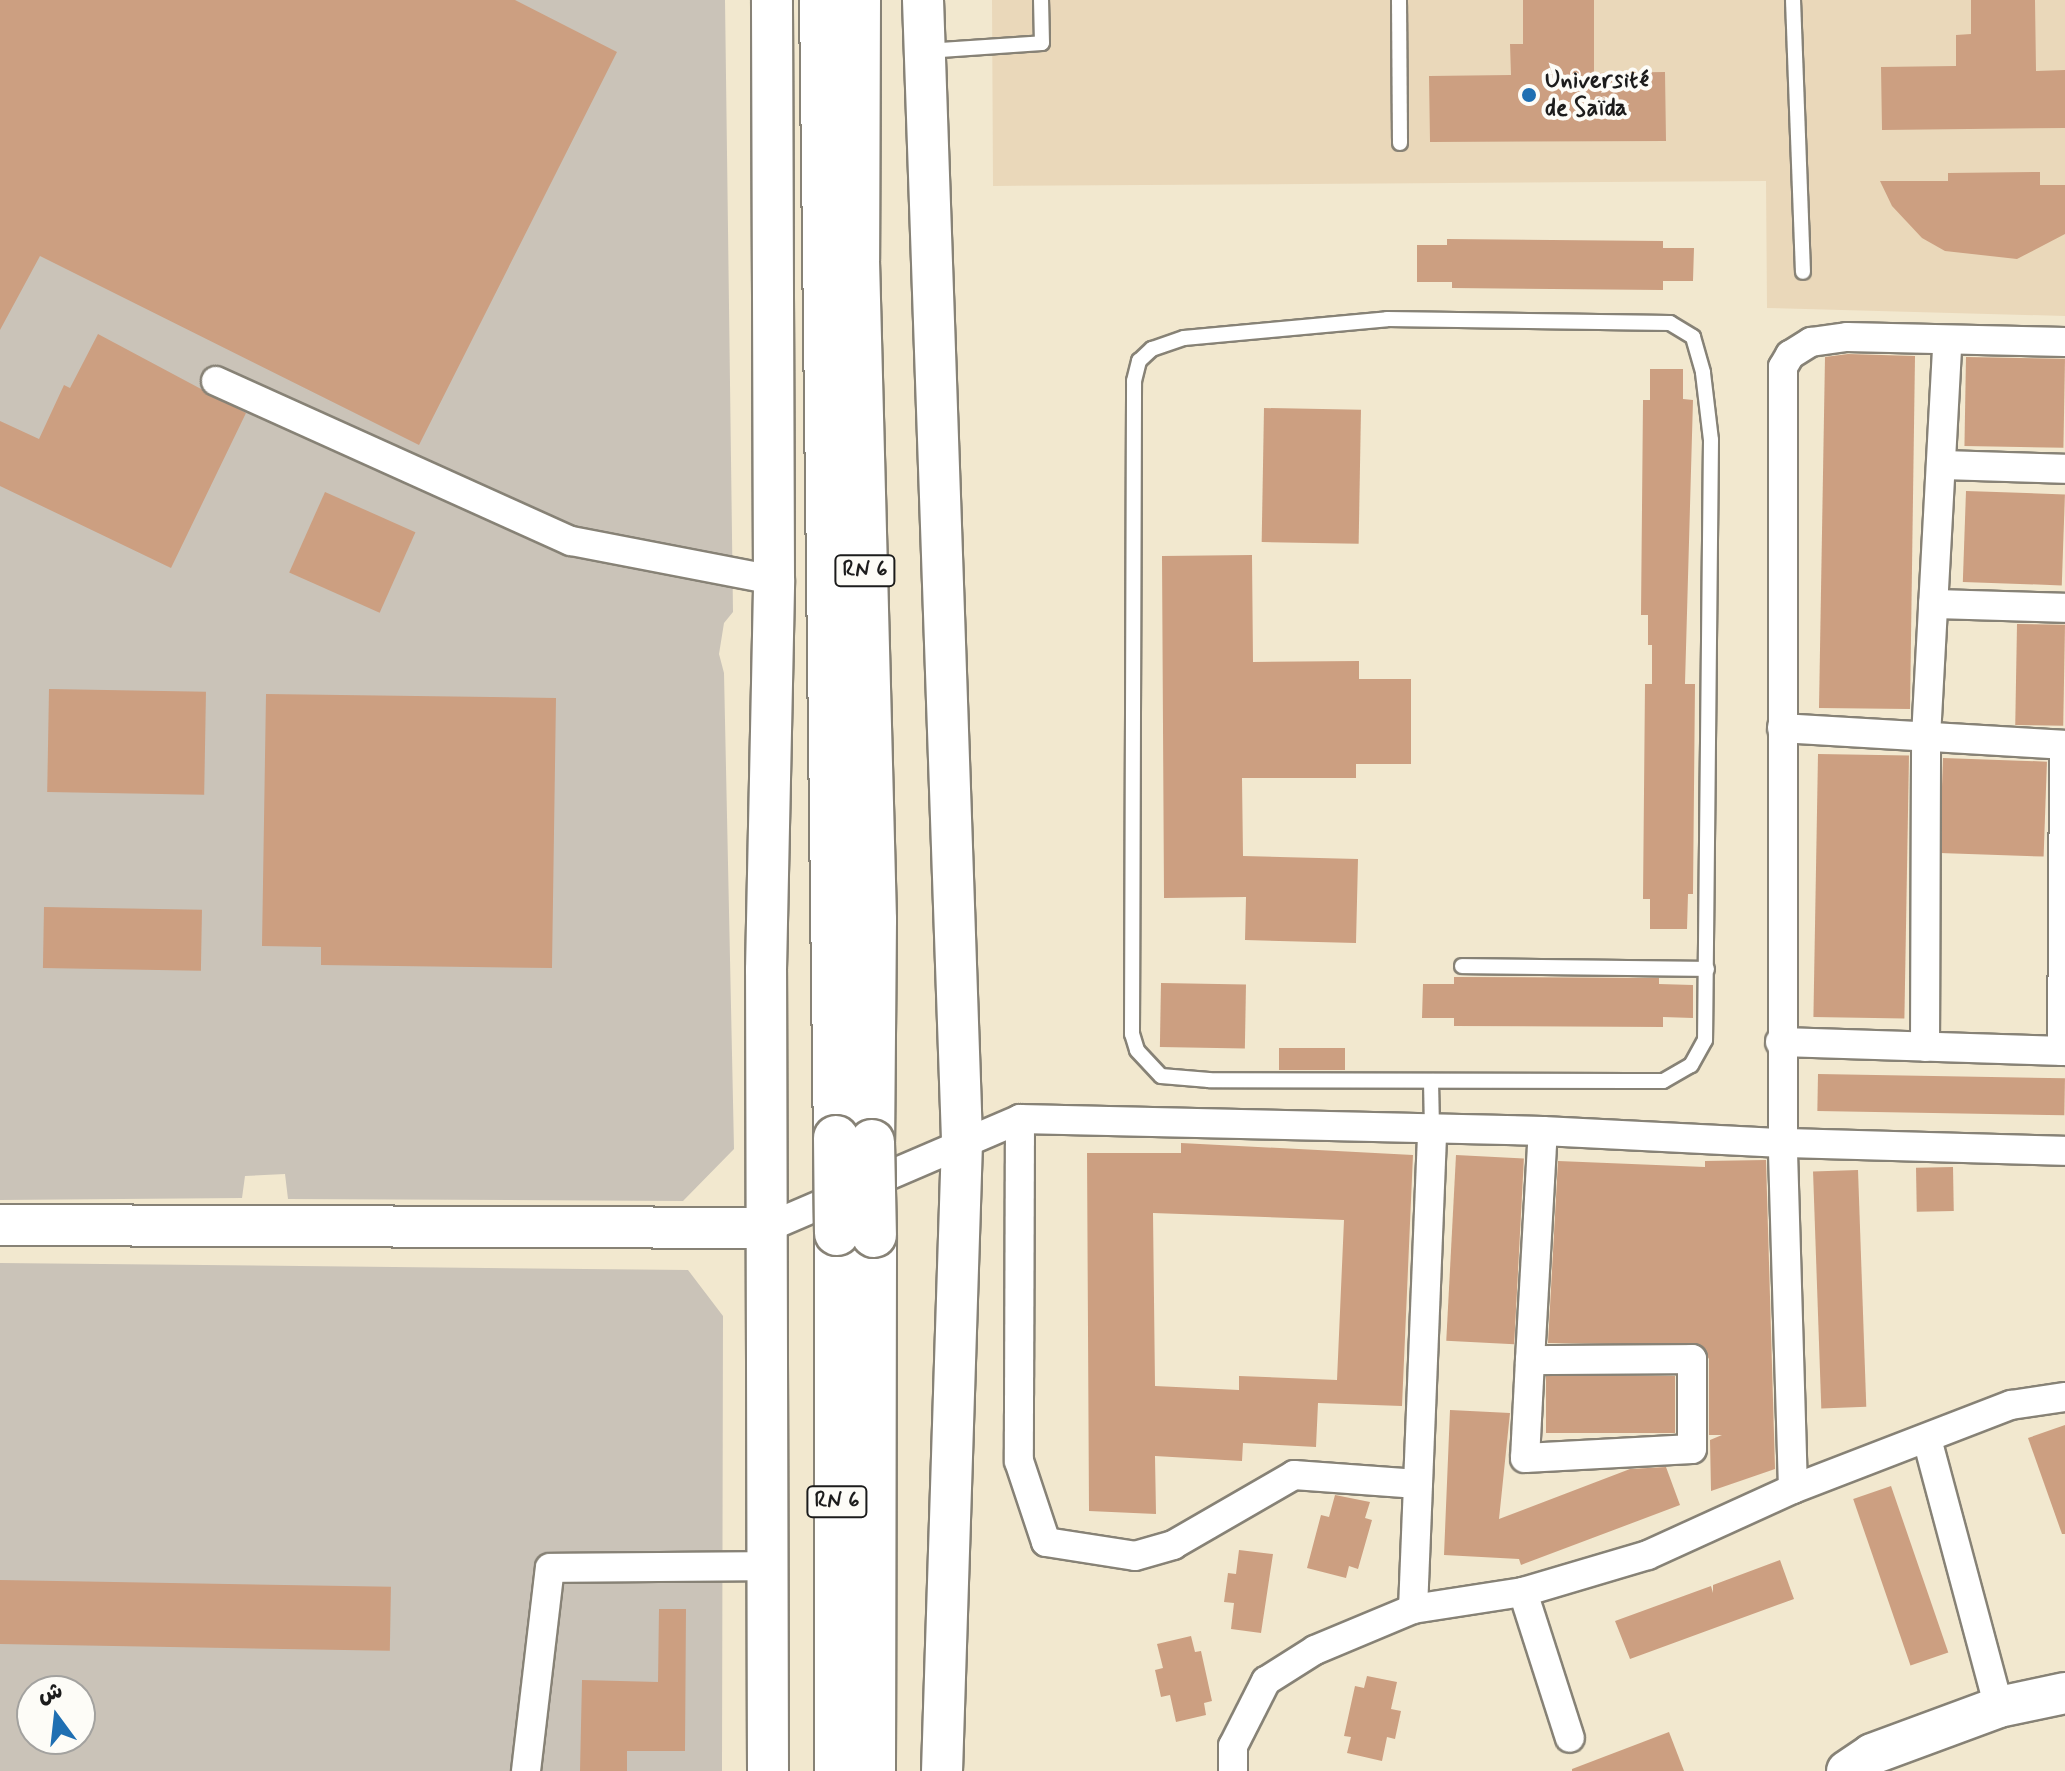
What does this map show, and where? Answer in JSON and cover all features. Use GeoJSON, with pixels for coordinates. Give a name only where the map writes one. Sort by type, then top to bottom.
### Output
{"type":"FeatureCollection","features":[{"type":"Feature","properties":{"kind":"main road","name":"RN 6"},"geometry":{"type":"LineString","coordinates":[[822,0],[873,1771]]}},
{"type":"Feature","properties":{"kind":"main road","name":"RN 6"},"geometry":{"type":"LineString","coordinates":[[854,1140],[874,920],[857,261],[858,0]]}},
{"type":"Feature","properties":{"kind":"main road","name":"RN 6"},"geometry":{"type":"LineString","coordinates":[[837,1771],[856,1234]]}},
{"type":"Feature","properties":{"kind":"street"},"geometry":{"type":"LineString","coordinates":[[768,1771],[766,1228],[774,580],[772,0]]}},
{"type":"Feature","properties":{"kind":"street"},"geometry":{"type":"LineString","coordinates":[[923,0],[962,1142],[942,1771]]}},
{"type":"Feature","properties":{"kind":"street"},"geometry":{"type":"LineString","coordinates":[[1793,1489],[1780,1042],[1783,367],[1790,355],[1811,342],[1847,337],[1947,343],[2065,342]]}},
{"type":"Feature","properties":{"kind":"street"},"geometry":{"type":"LineString","coordinates":[[1925,1047],[1926,737],[1947,343]]}},
{"type":"Feature","properties":{"kind":"street"},"geometry":{"type":"LineString","coordinates":[[216,381],[571,541],[774,580]]}},
{"type":"Feature","properties":{"kind":"street"},"geometry":{"type":"LineString","coordinates":[[1941,465],[2065,469]]}},
{"type":"Feature","properties":{"kind":"street"},"geometry":{"type":"LineString","coordinates":[[1933,604],[2065,608]]}},
{"type":"Feature","properties":{"kind":"street"},"geometry":{"type":"LineString","coordinates":[[1780,1042],[2064,1051],[2065,745],[1782,728]]}},
{"type":"Feature","properties":{"kind":"street"},"geometry":{"type":"LineString","coordinates":[[1020,1119],[1019,1461],[1046,1542],[1135,1556],[1173,1545],[1294,1475],[1418,1484]]}},
{"type":"Feature","properties":{"kind":"street"},"geometry":{"type":"LineString","coordinates":[[0,1225],[766,1228],[917,1167],[962,1142],[1020,1119],[1543,1131],[1783,1143],[2065,1151]]}},
{"type":"Feature","properties":{"kind":"street"},"geometry":{"type":"LineString","coordinates":[[1413,1609],[1432,1129]]}},
{"type":"Feature","properties":{"kind":"street"},"geometry":{"type":"LineString","coordinates":[[1530,1360],[1692,1359],[1692,1449],[1525,1458],[1530,1360],[1543,1131]]}},
{"type":"Feature","properties":{"kind":"street"},"geometry":{"type":"LineString","coordinates":[[1233,1771],[1233,1746],[1266,1681],[1315,1650],[1413,1609],[1523,1592],[1648,1555],[1793,1489],[2011,1405],[2065,1397]]}},
{"type":"Feature","properties":{"kind":"street"},"geometry":{"type":"LineString","coordinates":[[1927,1439],[1999,1707]]}},
{"type":"Feature","properties":{"kind":"street"},"geometry":{"type":"LineString","coordinates":[[526,1771],[550,1568],[768,1566]]}},
{"type":"Feature","properties":{"kind":"street"},"geometry":{"type":"LineString","coordinates":[[1523,1592],[1570,1738]]}},
{"type":"Feature","properties":{"kind":"street"},"geometry":{"type":"LineString","coordinates":[[1847,1771],[1872,1754],[1999,1707],[2065,1693]]}},
{"type":"Feature","properties":{"kind":"lane"},"geometry":{"type":"LineString","coordinates":[[923,51],[1042,43],[1041,0]]}},
{"type":"Feature","properties":{"kind":"lane"},"geometry":{"type":"LineString","coordinates":[[1399,0],[1400,143]]}},
{"type":"Feature","properties":{"kind":"lane"},"geometry":{"type":"LineString","coordinates":[[1793,0],[1803,272]]}},
{"type":"Feature","properties":{"kind":"lane"},"geometry":{"type":"LineString","coordinates":[[1387,319],[1670,323],[1693,337],[1703,373],[1711,440],[1707,969],[1705,1040],[1691,1065],[1663,1081],[1161,1076],[1137,1050],[1132,1034],[1134,381],[1139,361],[1152,349],[1184,338],[1387,319]]}},
{"type":"Feature","properties":{"kind":"lane"},"geometry":{"type":"LineString","coordinates":[[1462,966],[1707,969]]}},
{"type":"Feature","properties":{"kind":"lane"},"geometry":{"type":"LineString","coordinates":[[1431,1081],[1432,1129]]}},
{"type":"Feature","properties":{"kind":"shaded area"},"geometry":{"type":"Polygon","coordinates":[[[0,0],[725,0],[733,612],[724,623],[719,654],[724,673],[734,1149],[683,1201],[288,1199],[285,1174],[245,1176],[242,1198],[0,1200],[0,0]]]}},
{"type":"Feature","properties":{"kind":"shaded area","name":"Université de Saïda"},"geometry":{"type":"Polygon","coordinates":[[[992,0],[2065,0],[2065,316],[1767,308],[1766,181],[993,186],[992,0]]]}},
{"type":"Feature","properties":{"kind":"shaded area"},"geometry":{"type":"Polygon","coordinates":[[[0,1263],[688,1270],[723,1316],[722,1771],[0,1771],[0,1263]]]}},
{"type":"Feature","properties":{"kind":"building"},"geometry":{"type":"Polygon","coordinates":[[[0,0],[515,0],[617,52],[419,445],[40,256],[0,330],[0,0]]]}},
{"type":"Feature","properties":{"kind":"building"},"geometry":{"type":"Polygon","coordinates":[[[1523,0],[1594,0],[1594,73],[1665,72],[1666,141],[1430,142],[1429,76],[1511,75],[1510,44],[1523,44],[1523,0]]]}},
{"type":"Feature","properties":{"kind":"building"},"geometry":{"type":"Polygon","coordinates":[[[1971,0],[2035,0],[2036,71],[2065,70],[2065,128],[1882,130],[1881,67],[1956,66],[1956,35],[1971,34],[1971,0]]]}},
{"type":"Feature","properties":{"kind":"building"},"geometry":{"type":"Polygon","coordinates":[[[2040,172],[2040,185],[2065,185],[2065,234],[2017,259],[1945,251],[1922,238],[1892,206],[1880,181],[1948,181],[1948,173],[2040,172]]]}},
{"type":"Feature","properties":{"kind":"building"},"geometry":{"type":"Polygon","coordinates":[[[1447,239],[1663,241],[1663,248],[1694,248],[1693,281],[1663,281],[1663,290],[1452,288],[1452,282],[1417,282],[1417,245],[1447,245],[1447,239]]]}},
{"type":"Feature","properties":{"kind":"building"},"geometry":{"type":"Polygon","coordinates":[[[98,334],[246,413],[171,568],[0,486],[0,421],[39,439],[64,385],[70,388],[98,334]]]}},
{"type":"Feature","properties":{"kind":"building"},"geometry":{"type":"Polygon","coordinates":[[[1848,354],[1915,356],[1910,709],[1819,708],[1825,357],[1848,354]]]}},
{"type":"Feature","properties":{"kind":"building"},"geometry":{"type":"Polygon","coordinates":[[[1966,357],[2065,359],[2063,448],[1964,446],[1966,357]]]}},
{"type":"Feature","properties":{"kind":"building"},"geometry":{"type":"Polygon","coordinates":[[[1650,369],[1683,369],[1683,399],[1693,400],[1685,684],[1695,684],[1693,894],[1688,894],[1687,929],[1650,929],[1650,899],[1643,899],[1645,684],[1652,684],[1652,645],[1648,645],[1648,615],[1641,615],[1643,400],[1650,400],[1650,369]]]}},
{"type":"Feature","properties":{"kind":"building"},"geometry":{"type":"Polygon","coordinates":[[[1264,408],[1361,410],[1359,544],[1262,542],[1264,408]]]}},
{"type":"Feature","properties":{"kind":"building"},"geometry":{"type":"Polygon","coordinates":[[[1966,491],[2065,494],[2062,585],[1963,582],[1966,491]]]}},
{"type":"Feature","properties":{"kind":"building"},"geometry":{"type":"Polygon","coordinates":[[[325,492],[415,532],[380,613],[289,572],[325,492]]]}},
{"type":"Feature","properties":{"kind":"building"},"geometry":{"type":"Polygon","coordinates":[[[1252,555],[1253,662],[1359,661],[1359,679],[1411,679],[1411,764],[1356,764],[1356,778],[1242,778],[1243,856],[1358,859],[1356,943],[1245,940],[1246,897],[1164,898],[1162,556],[1252,555]]]}},
{"type":"Feature","properties":{"kind":"building"},"geometry":{"type":"Polygon","coordinates":[[[2017,624],[2065,625],[2063,726],[2015,725],[2017,624]]]}},
{"type":"Feature","properties":{"kind":"building"},"geometry":{"type":"Polygon","coordinates":[[[49,689],[206,692],[204,795],[47,792],[49,689]]]}},
{"type":"Feature","properties":{"kind":"building"},"geometry":{"type":"Polygon","coordinates":[[[266,694],[556,698],[552,968],[321,965],[321,947],[262,946],[266,694]]]}},
{"type":"Feature","properties":{"kind":"building"},"geometry":{"type":"Polygon","coordinates":[[[1818,754],[1909,756],[1904,1019],[1813,1017],[1818,754]]]}},
{"type":"Feature","properties":{"kind":"building"},"geometry":{"type":"Polygon","coordinates":[[[1943,758],[2047,762],[2044,857],[1940,853],[1943,758]]]}},
{"type":"Feature","properties":{"kind":"building"},"geometry":{"type":"Polygon","coordinates":[[[44,907],[202,910],[201,971],[43,968],[44,907]]]}},
{"type":"Feature","properties":{"kind":"building"},"geometry":{"type":"Polygon","coordinates":[[[1454,977],[1659,978],[1659,984],[1693,985],[1693,1018],[1663,1017],[1663,1027],[1454,1026],[1454,1018],[1422,1018],[1423,984],[1454,984],[1454,977]]]}},
{"type":"Feature","properties":{"kind":"building"},"geometry":{"type":"Polygon","coordinates":[[[1161,983],[1246,984],[1245,1048],[1160,1047],[1161,983]]]}},
{"type":"Feature","properties":{"kind":"building"},"geometry":{"type":"Polygon","coordinates":[[[1279,1048],[1345,1048],[1345,1070],[1279,1070],[1279,1048]]]}},
{"type":"Feature","properties":{"kind":"building"},"geometry":{"type":"Polygon","coordinates":[[[1818,1074],[2065,1078],[2064,1115],[1817,1111],[1818,1074]]]}},
{"type":"Feature","properties":{"kind":"building"},"geometry":{"type":"Polygon","coordinates":[[[1181,1143],[1413,1155],[1402,1406],[1318,1403],[1316,1447],[1243,1443],[1242,1461],[1155,1456],[1156,1514],[1089,1511],[1087,1153],[1181,1153],[1181,1143]],[[1153,1213],[1155,1386],[1239,1390],[1239,1376],[1337,1380],[1344,1220],[1153,1213]]]}},
{"type":"Feature","properties":{"kind":"building"},"geometry":{"type":"Polygon","coordinates":[[[1456,1155],[1524,1159],[1514,1344],[1446,1341],[1456,1155]]]}},
{"type":"Feature","properties":{"kind":"building"},"geometry":{"type":"Polygon","coordinates":[[[1766,1160],[1775,1469],[1711,1491],[1710,1440],[1722,1435],[1709,1435],[1709,1359],[1701,1345],[1548,1343],[1558,1161],[1705,1167],[1705,1161],[1766,1160]]]}},
{"type":"Feature","properties":{"kind":"building"},"geometry":{"type":"Polygon","coordinates":[[[1953,1167],[1954,1211],[1917,1212],[1916,1168],[1953,1167]]]}},
{"type":"Feature","properties":{"kind":"building"},"geometry":{"type":"Polygon","coordinates":[[[1858,1170],[1866,1407],[1821,1408],[1813,1172],[1858,1170]]]}},
{"type":"Feature","properties":{"kind":"building"},"geometry":{"type":"Polygon","coordinates":[[[1546,1376],[1675,1376],[1675,1433],[1546,1433],[1546,1376]]]}},
{"type":"Feature","properties":{"kind":"building"},"geometry":{"type":"Polygon","coordinates":[[[1450,1410],[1510,1413],[1499,1519],[1630,1469],[1666,1467],[1680,1505],[1521,1565],[1519,1559],[1444,1555],[1450,1410]]]}},
{"type":"Feature","properties":{"kind":"building"},"geometry":{"type":"Polygon","coordinates":[[[2065,1425],[2065,1534],[2062,1534],[2028,1438],[2065,1425]]]}},
{"type":"Feature","properties":{"kind":"building"},"geometry":{"type":"Polygon","coordinates":[[[1891,1486],[1948,1652],[1910,1665],[1853,1499],[1891,1486]]]}},
{"type":"Feature","properties":{"kind":"building"},"geometry":{"type":"Polygon","coordinates":[[[1335,1495],[1370,1502],[1365,1518],[1372,1520],[1358,1569],[1349,1566],[1346,1578],[1307,1568],[1321,1515],[1329,1517],[1335,1495]]]}},
{"type":"Feature","properties":{"kind":"building"},"geometry":{"type":"Polygon","coordinates":[[[1239,1550],[1273,1554],[1261,1633],[1231,1629],[1234,1603],[1224,1602],[1228,1573],[1236,1574],[1239,1550]]]}},
{"type":"Feature","properties":{"kind":"building"},"geometry":{"type":"Polygon","coordinates":[[[1780,1560],[1794,1599],[1630,1659],[1615,1621],[1711,1586],[1713,1593],[1713,1585],[1780,1560]]]}},
{"type":"Feature","properties":{"kind":"building"},"geometry":{"type":"Polygon","coordinates":[[[0,1580],[391,1587],[390,1651],[0,1644],[0,1580]]]}},
{"type":"Feature","properties":{"kind":"building"},"geometry":{"type":"Polygon","coordinates":[[[659,1609],[686,1609],[685,1751],[627,1751],[627,1771],[580,1771],[582,1680],[658,1682],[659,1609]]]}},
{"type":"Feature","properties":{"kind":"building"},"geometry":{"type":"Polygon","coordinates":[[[1191,1636],[1195,1652],[1201,1651],[1212,1701],[1204,1703],[1206,1715],[1176,1722],[1170,1695],[1161,1697],[1155,1670],[1163,1668],[1157,1644],[1191,1636]]]}},
{"type":"Feature","properties":{"kind":"building"},"geometry":{"type":"Polygon","coordinates":[[[1367,1676],[1397,1682],[1391,1709],[1401,1711],[1395,1739],[1387,1737],[1382,1761],[1347,1753],[1351,1737],[1344,1736],[1355,1686],[1364,1688],[1367,1676]]]}},
{"type":"Feature","properties":{"kind":"building"},"geometry":{"type":"Polygon","coordinates":[[[1669,1732],[1684,1771],[1572,1771],[1572,1769],[1669,1732]]]}},
{"type":"Feature","properties":{"kind":"place","name":"Université de Saïda"},"geometry":{"type":"Point","coordinates":[1529,95]}}]}
